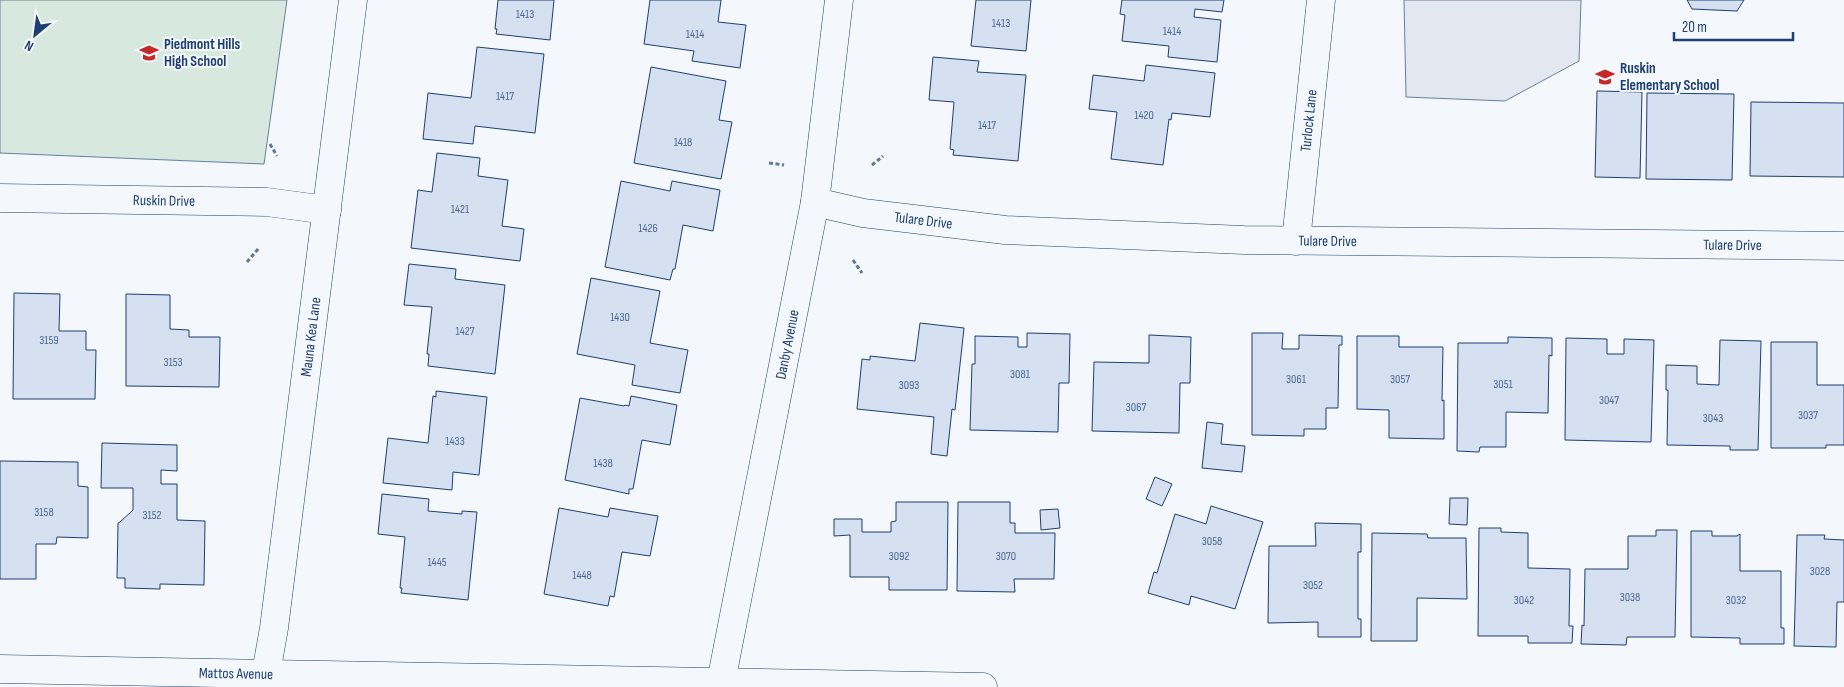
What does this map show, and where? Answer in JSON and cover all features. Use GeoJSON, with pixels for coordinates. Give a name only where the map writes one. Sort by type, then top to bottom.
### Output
{"type":"FeatureCollection","features":[{"type":"Feature","properties":{"kind":"street","name":"Mauna Kea Lane"},"geometry":{"type":"LineString","coordinates":[[266,673],[274,628],[353,0]]}},
{"type":"Feature","properties":{"kind":"street","name":"Danby Avenue"},"geometry":{"type":"LineString","coordinates":[[720,685],[814,202],[839,0]]}},
{"type":"Feature","properties":{"kind":"street","name":"Turlock Lane"},"geometry":{"type":"LineString","coordinates":[[1296,241],[1321,0]]}},
{"type":"Feature","properties":{"kind":"street","name":"Ruskin Drive"},"geometry":{"type":"LineString","coordinates":[[0,198],[267,202],[327,210]]}},
{"type":"Feature","properties":{"kind":"street","name":"Tulare Drive"},"geometry":{"type":"LineString","coordinates":[[814,202],[863,212],[1005,230],[1296,241],[1844,246]]}},
{"type":"Feature","properties":{"kind":"street","name":"Mattos Avenue"},"geometry":{"type":"LineString","coordinates":[[0,669],[266,673],[720,685],[983,687]]}},
{"type":"Feature","properties":{"kind":"path"},"geometry":{"type":"LineString","coordinates":[[270,144],[277,156]]}},
{"type":"Feature","properties":{"kind":"path"},"geometry":{"type":"LineString","coordinates":[[872,165],[883,156]]}},
{"type":"Feature","properties":{"kind":"path"},"geometry":{"type":"LineString","coordinates":[[769,163],[785,165]]}},
{"type":"Feature","properties":{"kind":"path"},"geometry":{"type":"LineString","coordinates":[[247,262],[259,248]]}},
{"type":"Feature","properties":{"kind":"path"},"geometry":{"type":"LineString","coordinates":[[853,260],[862,273]]}},
{"type":"Feature","properties":{"kind":"shaded area","name":"Piedmont Hills High School"},"geometry":{"type":"Polygon","coordinates":[[[0,0],[287,0],[264,164],[0,153],[0,0]]]}},
{"type":"Feature","properties":{"kind":"shaded area"},"geometry":{"type":"Polygon","coordinates":[[[1404,0],[1581,0],[1579,61],[1505,101],[1406,97],[1404,0]]]}},
{"type":"Feature","properties":{"kind":"building"},"geometry":{"type":"Polygon","coordinates":[[[498,0],[554,0],[550,40],[496,34],[498,0]]]}},
{"type":"Feature","properties":{"kind":"building"},"geometry":{"type":"Polygon","coordinates":[[[650,0],[721,0],[718,22],[746,25],[740,68],[692,61],[694,51],[644,44],[650,0]]]}},
{"type":"Feature","properties":{"kind":"building"},"geometry":{"type":"Polygon","coordinates":[[[976,0],[1031,0],[1026,51],[971,46],[976,0]]]}},
{"type":"Feature","properties":{"kind":"building"},"geometry":{"type":"Polygon","coordinates":[[[1122,0],[1224,0],[1222,12],[1195,9],[1194,17],[1221,20],[1217,62],[1168,57],[1169,46],[1122,41],[1125,15],[1120,14],[1122,0]]]}},
{"type":"Feature","properties":{"kind":"building"},"geometry":{"type":"Polygon","coordinates":[[[1687,0],[1744,0],[1737,11],[1692,9],[1687,0]]]}},
{"type":"Feature","properties":{"kind":"building"},"geometry":{"type":"Polygon","coordinates":[[[477,47],[544,54],[535,133],[475,126],[473,144],[423,139],[428,93],[471,98],[477,47]]]}},
{"type":"Feature","properties":{"kind":"building"},"geometry":{"type":"Polygon","coordinates":[[[933,57],[979,61],[977,72],[1026,75],[1018,161],[953,155],[954,150],[950,149],[954,102],[929,100],[933,57]]]}},
{"type":"Feature","properties":{"kind":"building"},"geometry":{"type":"Polygon","coordinates":[[[1146,65],[1215,73],[1210,117],[1172,113],[1171,120],[1169,119],[1163,165],[1111,159],[1117,112],[1089,109],[1093,75],[1144,81],[1146,65]]]}},
{"type":"Feature","properties":{"kind":"building"},"geometry":{"type":"Polygon","coordinates":[[[651,67],[726,81],[719,120],[732,122],[721,179],[634,163],[651,67]]]}},
{"type":"Feature","properties":{"kind":"building"},"geometry":{"type":"Polygon","coordinates":[[[1597,91],[1642,92],[1640,178],[1595,177],[1597,91]]]}},
{"type":"Feature","properties":{"kind":"building"},"geometry":{"type":"Polygon","coordinates":[[[1647,93],[1734,94],[1732,180],[1646,179],[1647,93]]]}},
{"type":"Feature","properties":{"kind":"building"},"geometry":{"type":"Polygon","coordinates":[[[1751,102],[1844,103],[1844,177],[1750,176],[1751,102]]]}},
{"type":"Feature","properties":{"kind":"building"},"geometry":{"type":"Polygon","coordinates":[[[437,153],[480,158],[478,176],[508,180],[502,226],[524,229],[520,261],[411,248],[418,190],[432,192],[437,153]]]}},
{"type":"Feature","properties":{"kind":"building"},"geometry":{"type":"Polygon","coordinates":[[[621,181],[670,191],[672,181],[720,190],[713,231],[683,225],[675,269],[673,269],[670,280],[605,267],[621,181]]]}},
{"type":"Feature","properties":{"kind":"building"},"geometry":{"type":"Polygon","coordinates":[[[409,264],[456,269],[455,279],[505,285],[495,374],[428,366],[429,354],[427,354],[432,307],[404,305],[409,264]]]}},
{"type":"Feature","properties":{"kind":"building"},"geometry":{"type":"Polygon","coordinates":[[[591,278],[660,291],[650,343],[688,350],[680,393],[632,385],[635,365],[577,354],[591,278]]]}},
{"type":"Feature","properties":{"kind":"building"},"geometry":{"type":"Polygon","coordinates":[[[14,293],[60,294],[59,331],[86,331],[86,350],[96,350],[95,399],[13,399],[14,293]]]}},
{"type":"Feature","properties":{"kind":"building"},"geometry":{"type":"Polygon","coordinates":[[[126,294],[170,295],[170,329],[189,330],[189,337],[220,337],[219,387],[126,386],[126,294]]]}},
{"type":"Feature","properties":{"kind":"building"},"geometry":{"type":"Polygon","coordinates":[[[920,323],[964,328],[955,410],[952,409],[947,456],[931,454],[934,417],[857,409],[862,359],[870,360],[870,356],[915,361],[920,323]]]}},
{"type":"Feature","properties":{"kind":"building"},"geometry":{"type":"Polygon","coordinates":[[[1027,333],[1070,334],[1069,383],[1059,383],[1058,432],[970,430],[972,364],[975,364],[975,336],[1018,337],[1018,347],[1027,347],[1027,333]]]}},
{"type":"Feature","properties":{"kind":"building"},"geometry":{"type":"Polygon","coordinates":[[[1252,333],[1283,333],[1282,349],[1299,349],[1299,335],[1342,336],[1342,345],[1339,345],[1338,408],[1326,408],[1326,429],[1304,429],[1304,436],[1252,435],[1252,333]]]}},
{"type":"Feature","properties":{"kind":"building"},"geometry":{"type":"Polygon","coordinates":[[[1149,335],[1191,337],[1190,383],[1180,383],[1179,433],[1092,431],[1094,362],[1149,363],[1149,335]]]}},
{"type":"Feature","properties":{"kind":"building"},"geometry":{"type":"Polygon","coordinates":[[[1357,336],[1399,336],[1399,347],[1443,347],[1442,401],[1444,400],[1444,439],[1389,438],[1389,410],[1357,409],[1357,336]]]}},
{"type":"Feature","properties":{"kind":"building"},"geometry":{"type":"Polygon","coordinates":[[[1508,337],[1552,338],[1552,356],[1549,355],[1548,413],[1506,412],[1506,447],[1480,447],[1479,452],[1457,451],[1458,343],[1508,343],[1508,337]]]}},
{"type":"Feature","properties":{"kind":"building"},"geometry":{"type":"Polygon","coordinates":[[[1566,338],[1607,339],[1607,354],[1624,354],[1624,339],[1654,340],[1651,442],[1565,440],[1566,338]]]}},
{"type":"Feature","properties":{"kind":"building"},"geometry":{"type":"Polygon","coordinates":[[[1720,340],[1761,341],[1758,450],[1730,450],[1730,446],[1667,445],[1668,390],[1666,390],[1666,365],[1697,366],[1697,384],[1719,385],[1720,340]]]}},
{"type":"Feature","properties":{"kind":"building"},"geometry":{"type":"Polygon","coordinates":[[[1771,342],[1817,342],[1817,385],[1844,385],[1844,445],[1826,445],[1826,448],[1771,448],[1771,342]]]}},
{"type":"Feature","properties":{"kind":"building"},"geometry":{"type":"Polygon","coordinates":[[[436,391],[487,397],[479,475],[453,472],[452,490],[383,483],[388,438],[428,443],[433,396],[436,397],[436,391]]]}},
{"type":"Feature","properties":{"kind":"building"},"geometry":{"type":"Polygon","coordinates":[[[631,396],[677,405],[670,445],[642,440],[633,489],[629,489],[629,494],[565,480],[580,398],[629,406],[631,396]]]}},
{"type":"Feature","properties":{"kind":"building"},"geometry":{"type":"Polygon","coordinates":[[[1207,422],[1223,424],[1221,444],[1245,446],[1242,472],[1202,468],[1207,422]]]}},
{"type":"Feature","properties":{"kind":"building"},"geometry":{"type":"Polygon","coordinates":[[[102,443],[177,445],[177,471],[161,470],[161,484],[177,484],[177,520],[205,521],[204,585],[160,584],[160,589],[125,588],[125,578],[117,578],[118,523],[133,510],[133,488],[101,488],[102,443]]]}},
{"type":"Feature","properties":{"kind":"building"},"geometry":{"type":"Polygon","coordinates":[[[0,461],[78,462],[78,486],[88,487],[88,538],[57,537],[56,544],[36,544],[36,579],[0,579],[0,461]]]}},
{"type":"Feature","properties":{"kind":"building"},"geometry":{"type":"Polygon","coordinates":[[[1155,477],[1172,484],[1162,506],[1146,499],[1155,477]]]}},
{"type":"Feature","properties":{"kind":"building"},"geometry":{"type":"Polygon","coordinates":[[[382,494],[429,499],[428,511],[462,514],[462,511],[477,512],[468,600],[401,593],[405,537],[378,534],[382,494]]]}},
{"type":"Feature","properties":{"kind":"building"},"geometry":{"type":"Polygon","coordinates":[[[1450,498],[1468,498],[1467,525],[1449,524],[1450,498]]]}},
{"type":"Feature","properties":{"kind":"building"},"geometry":{"type":"Polygon","coordinates":[[[896,502],[948,502],[947,590],[889,590],[889,577],[850,577],[850,535],[834,536],[834,519],[862,519],[862,532],[891,532],[891,522],[896,521],[896,502]]]}},
{"type":"Feature","properties":{"kind":"building"},"geometry":{"type":"Polygon","coordinates":[[[958,502],[1010,502],[1010,523],[1015,523],[1015,533],[1055,533],[1054,579],[1014,579],[1015,592],[957,591],[958,502]]]}},
{"type":"Feature","properties":{"kind":"building"},"geometry":{"type":"Polygon","coordinates":[[[1211,506],[1263,522],[1235,609],[1191,596],[1189,605],[1148,593],[1154,572],[1157,573],[1175,514],[1206,524],[1211,506]]]}},
{"type":"Feature","properties":{"kind":"building"},"geometry":{"type":"Polygon","coordinates":[[[559,508],[608,517],[610,508],[658,516],[650,556],[622,552],[614,597],[610,596],[608,606],[544,594],[559,508]]]}},
{"type":"Feature","properties":{"kind":"building"},"geometry":{"type":"Polygon","coordinates":[[[1058,509],[1060,528],[1041,530],[1040,510],[1058,509]]]}},
{"type":"Feature","properties":{"kind":"building"},"geometry":{"type":"Polygon","coordinates":[[[1315,523],[1361,524],[1361,552],[1358,552],[1358,619],[1361,619],[1361,637],[1318,637],[1318,622],[1268,623],[1269,546],[1316,546],[1315,523]]]}},
{"type":"Feature","properties":{"kind":"building"},"geometry":{"type":"Polygon","coordinates":[[[1479,528],[1501,528],[1501,532],[1528,533],[1528,568],[1570,569],[1569,626],[1573,626],[1572,643],[1528,643],[1528,636],[1478,636],[1479,528]]]}},
{"type":"Feature","properties":{"kind":"building"},"geometry":{"type":"Polygon","coordinates":[[[1656,530],[1677,530],[1675,637],[1627,637],[1626,645],[1581,644],[1582,625],[1584,626],[1585,569],[1628,569],[1628,536],[1656,536],[1656,530]]]}},
{"type":"Feature","properties":{"kind":"building"},"geometry":{"type":"Polygon","coordinates":[[[1691,531],[1712,531],[1712,536],[1737,536],[1740,534],[1740,571],[1781,571],[1781,628],[1784,628],[1784,644],[1740,644],[1740,638],[1691,637],[1691,531]]]}},
{"type":"Feature","properties":{"kind":"building"},"geometry":{"type":"Polygon","coordinates":[[[1372,533],[1427,534],[1428,538],[1466,538],[1467,599],[1417,598],[1417,641],[1371,641],[1372,533]]]}},
{"type":"Feature","properties":{"kind":"building"},"geometry":{"type":"Polygon","coordinates":[[[1797,535],[1825,535],[1824,539],[1844,540],[1844,602],[1837,602],[1836,647],[1794,646],[1797,535]]]}},
{"type":"Feature","properties":{"kind":"place","name":"Piedmont Hills High School"},"geometry":{"type":"Point","coordinates":[149,53]}},
{"type":"Feature","properties":{"kind":"place","name":"Ruskin Elementary School"},"geometry":{"type":"Point","coordinates":[1605,77]}}]}
